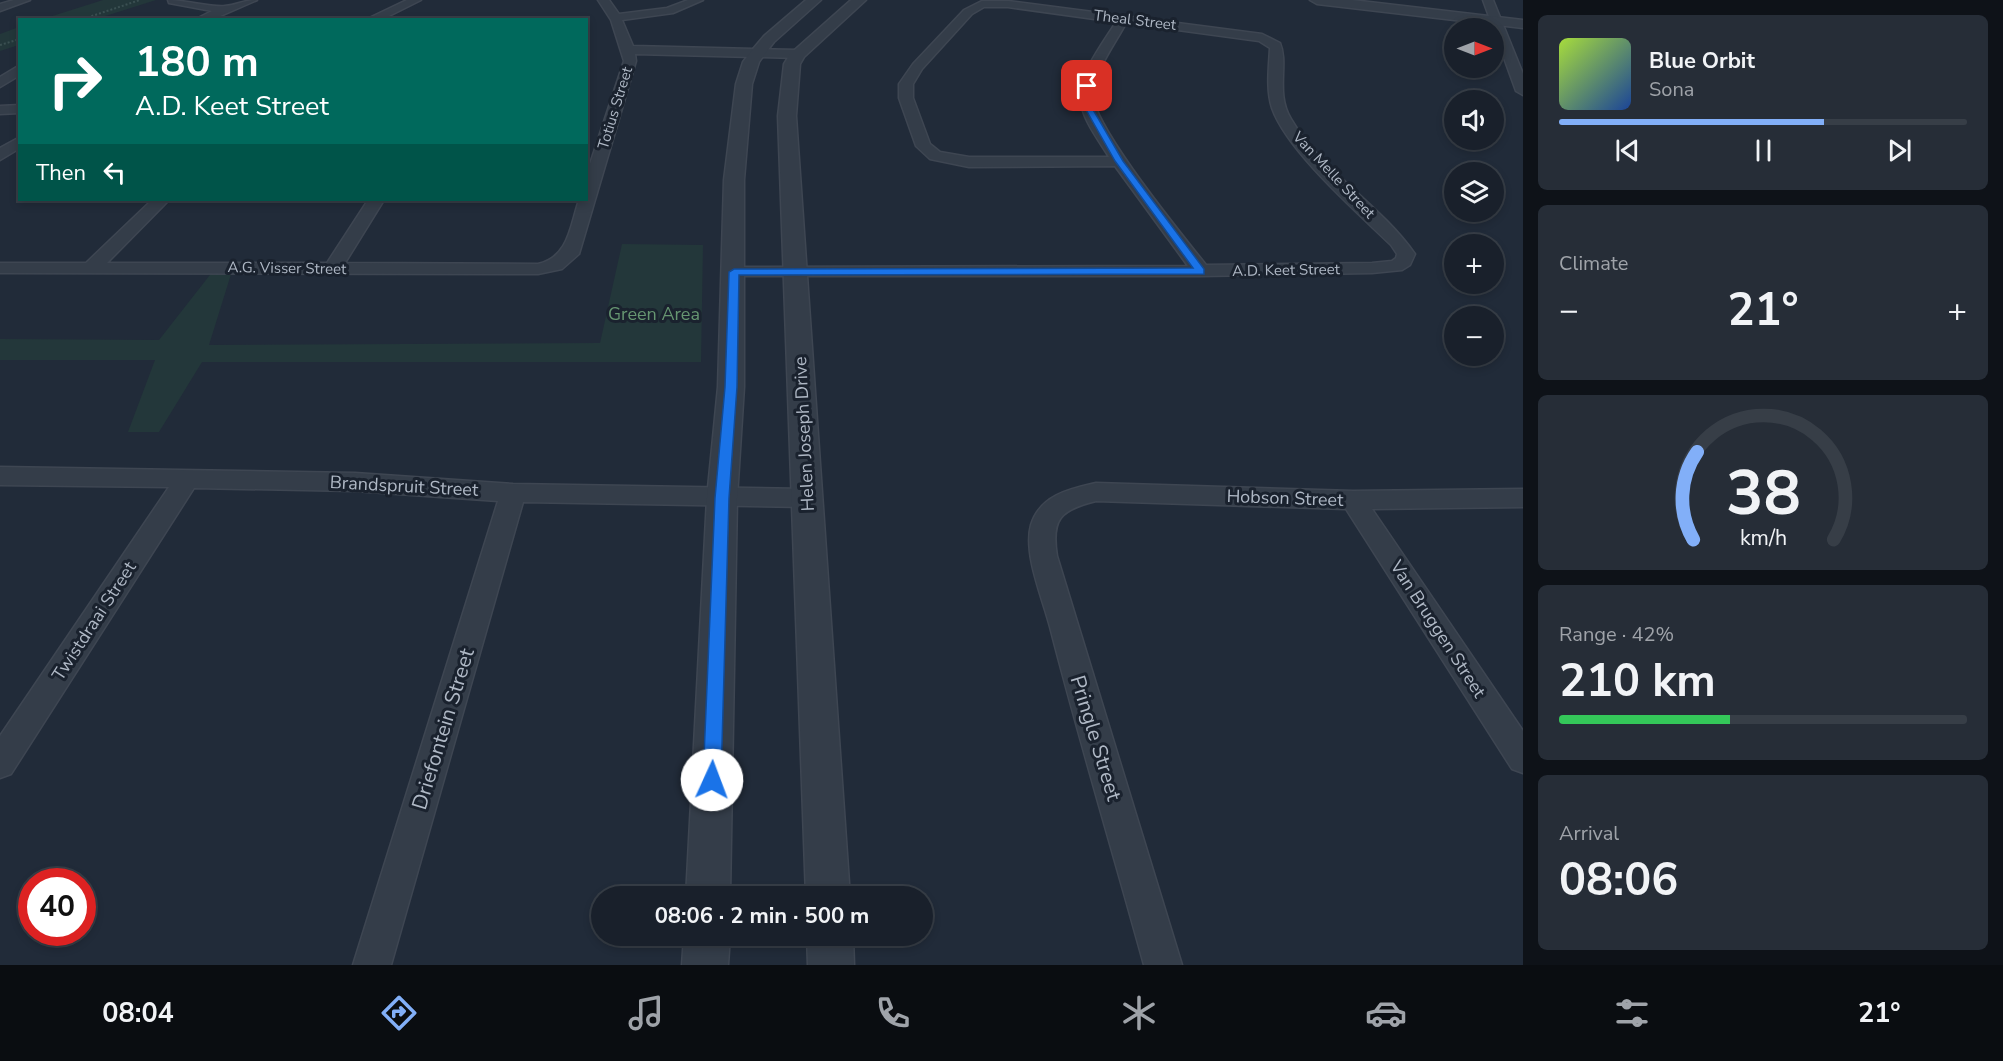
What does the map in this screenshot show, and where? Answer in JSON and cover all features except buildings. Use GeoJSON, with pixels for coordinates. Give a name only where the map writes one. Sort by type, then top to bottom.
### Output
{"type":"FeatureCollection","features":[{"type":"Feature","properties":{"kind":"street"},"geometry":{"type":"LineString","coordinates":[[0,8],[25,0]]}},
{"type":"Feature","properties":{"kind":"street"},"geometry":{"type":"LineString","coordinates":[[204,18],[252,0]]}},
{"type":"Feature","properties":{"kind":"street"},"geometry":{"type":"LineString","coordinates":[[376,18],[416,0]]}},
{"type":"Feature","properties":{"kind":"street","name":"Totius Street"},"geometry":{"type":"LineString","coordinates":[[588,193],[629,55],[615,18],[607,2],[603,0]]}},
{"type":"Feature","properties":{"kind":"street"},"geometry":{"type":"LineString","coordinates":[[615,18],[669,11],[698,0]]}},
{"type":"Feature","properties":{"kind":"street"},"geometry":{"type":"LineString","coordinates":[[708,886],[722,498],[731,387],[734,180],[744,84],[754,57],[769,39],[814,0]]}},
{"type":"Feature","properties":{"kind":"street"},"geometry":{"type":"LineString","coordinates":[[629,55],[795,59],[810,40],[859,0]]}},
{"type":"Feature","properties":{"kind":"street"},"geometry":{"type":"LineString","coordinates":[[1317,0],[1456,12],[1492,17],[1523,26]]}},
{"type":"Feature","properties":{"kind":"street"},"geometry":{"type":"LineString","coordinates":[[1398,0],[1492,17],[1523,14]]}},
{"type":"Feature","properties":{"kind":"street"},"geometry":{"type":"LineString","coordinates":[[173,1],[224,10]]}},
{"type":"Feature","properties":{"kind":"street","name":"Theal Street"},"geometry":{"type":"LineString","coordinates":[[1119,161],[969,162],[935,156],[923,146],[906,98],[906,84],[917,67],[968,12],[982,4],[991,3],[1256,36],[1276,46]]}},
{"type":"Feature","properties":{"kind":"street"},"geometry":{"type":"LineString","coordinates":[[1492,17],[1523,90]]}},
{"type":"Feature","properties":{"kind":"street"},"geometry":{"type":"LineString","coordinates":[[1124,18],[1087,86],[1085,99],[1119,161],[1201,271]]}},
{"type":"Feature","properties":{"kind":"street","name":"Van Melle Street"},"geometry":{"type":"LineString","coordinates":[[1276,46],[1278,108],[1303,145],[1397,241],[1406,254],[1404,261]]}},
{"type":"Feature","properties":{"kind":"street","name":"Helen Joseph Drive"},"geometry":{"type":"LineString","coordinates":[[795,59],[788,116],[827,886]]}},
{"type":"Feature","properties":{"kind":"street"},"geometry":{"type":"LineString","coordinates":[[0,83],[18,70]]}},
{"type":"Feature","properties":{"kind":"street"},"geometry":{"type":"LineString","coordinates":[[0,110],[18,109]]}},
{"type":"Feature","properties":{"kind":"street"},"geometry":{"type":"LineString","coordinates":[[0,156],[18,142]]}},
{"type":"Feature","properties":{"kind":"street"},"geometry":{"type":"LineString","coordinates":[[92,267],[160,201]]}},
{"type":"Feature","properties":{"kind":"street"},"geometry":{"type":"LineString","coordinates":[[332,269],[375,201]]}},
{"type":"Feature","properties":{"kind":"street","name":"Totius Street"},"geometry":{"type":"LineString","coordinates":[[570,254],[586,201]]}},
{"type":"Feature","properties":{"kind":"street","name":"A.G. Visser Street"},"geometry":{"type":"LineString","coordinates":[[0,268],[538,269],[556,265],[570,254]]}},
{"type":"Feature","properties":{"kind":"street","name":"A.D. Keet Street"},"geometry":{"type":"LineString","coordinates":[[734,272],[1201,271],[1372,268],[1396,266],[1404,261]]}},
{"type":"Feature","properties":{"kind":"street","name":"Brandspruit Street"},"geometry":{"type":"LineString","coordinates":[[0,476],[355,482],[513,492],[807,498]]}},
{"type":"Feature","properties":{"kind":"street","name":"Twistdraai Street"},"geometry":{"type":"LineString","coordinates":[[0,763],[187,478]]}},
{"type":"Feature","properties":{"kind":"street","name":"Driefontein Street"},"geometry":{"type":"LineString","coordinates":[[372,965],[513,492]]}},
{"type":"Feature","properties":{"kind":"street","name":"Hobson Street"},"geometry":{"type":"LineString","coordinates":[[1051,510],[1067,499],[1096,492],[1353,500],[1523,498]]}},
{"type":"Feature","properties":{"kind":"street","name":"Van Bruggen Street"},"geometry":{"type":"LineString","coordinates":[[1353,500],[1523,758]]}},
{"type":"Feature","properties":{"kind":"street","name":"Pringle Street"},"geometry":{"type":"LineString","coordinates":[[1051,510],[1044,524],[1043,547],[1073,660],[1163,965]]}},
{"type":"Feature","properties":{"kind":"street"},"geometry":{"type":"LineString","coordinates":[[705,965],[706,946]]}},
{"type":"Feature","properties":{"kind":"street"},"geometry":{"type":"LineString","coordinates":[[830,946],[831,965]]}},
{"type":"Feature","properties":{"kind":"path"},"geometry":{"type":"LineString","coordinates":[[86,18],[141,0]]}},
{"type":"Feature","properties":{"kind":"path"},"geometry":{"type":"LineString","coordinates":[[0,45],[18,40]]}},
{"type":"Feature","properties":{"kind":"green space"},"geometry":{"type":"Polygon","coordinates":[[[103,0],[156,0],[99,18],[46,18],[103,0]]]}},
{"type":"Feature","properties":{"kind":"green space"},"geometry":{"type":"Polygon","coordinates":[[[18,27],[18,45],[0,51],[0,34],[18,27]]]}},
{"type":"Feature","properties":{"kind":"green space","name":"Green Area"},"geometry":{"type":"Polygon","coordinates":[[[622,244],[703,245],[701,362],[202,362],[159,432],[128,432],[155,360],[0,360],[0,339],[159,340],[213,271],[232,271],[209,345],[600,343],[622,244]]]}},
{"type":"Feature","properties":{"kind":"route"},"geometry":{"type":"LineString","coordinates":[[712,780],[722,498],[731,387],[734,272],[1201,271],[1119,161],[1085,99],[1087,86]]}}]}
